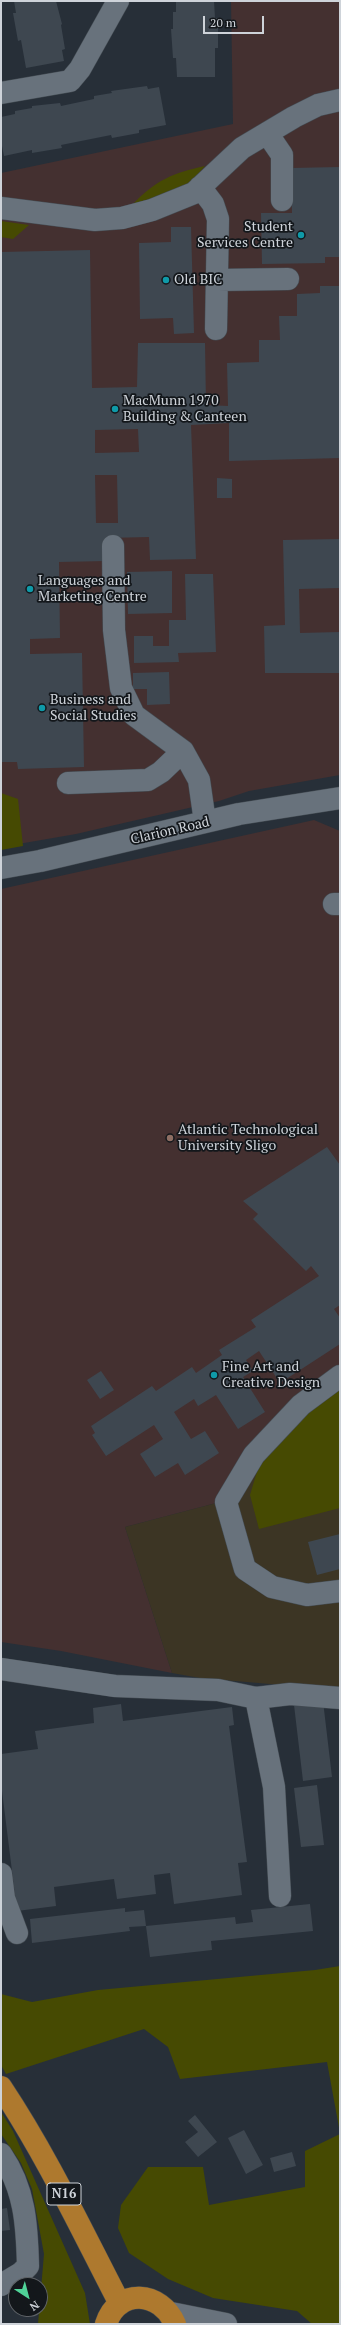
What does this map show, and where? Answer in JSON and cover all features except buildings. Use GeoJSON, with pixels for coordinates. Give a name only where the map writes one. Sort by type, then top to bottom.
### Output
{"type":"FeatureCollection","features":[{"type":"Feature","properties":{"kind":"highway","name":"N16"},"geometry":{"type":"LineString","coordinates":[[1,2087],[26,2124],[120,2304]]}},
{"type":"Feature","properties":{"kind":"highway"},"geometry":{"type":"LineString","coordinates":[[106,2324],[112,2312],[120,2304],[130,2299],[142,2298],[153,2300],[163,2305],[173,2319]]}},
{"type":"Feature","properties":{"kind":"street"},"geometry":{"type":"LineString","coordinates":[[1,93],[70,81],[80,69],[118,1]]}},
{"type":"Feature","properties":{"kind":"street"},"geometry":{"type":"LineString","coordinates":[[1,208],[95,220],[116,218],[152,210],[194,193],[242,148],[267,133],[318,105],[340,100]]}},
{"type":"Feature","properties":{"kind":"street"},"geometry":{"type":"LineString","coordinates":[[267,133],[282,154],[282,200]]}},
{"type":"Feature","properties":{"kind":"street"},"geometry":{"type":"LineString","coordinates":[[200,187],[213,204],[218,219],[216,329]]}},
{"type":"Feature","properties":{"kind":"street"},"geometry":{"type":"LineString","coordinates":[[217,280],[288,278]]}},
{"type":"Feature","properties":{"kind":"street"},"geometry":{"type":"LineString","coordinates":[[113,546],[114,630],[121,688],[134,715],[183,750],[199,780],[205,822]]}},
{"type":"Feature","properties":{"kind":"street"},"geometry":{"type":"LineString","coordinates":[[68,783],[148,780],[161,772],[183,750]]}},
{"type":"Feature","properties":{"kind":"street","name":"Clarion Road"},"geometry":{"type":"LineString","coordinates":[[1,868],[40,861],[239,814],[340,798]]}},
{"type":"Feature","properties":{"kind":"street"},"geometry":{"type":"LineString","coordinates":[[340,1376],[301,1404],[254,1455],[226,1502],[245,1569],[272,1586],[307,1595],[340,1591]]}},
{"type":"Feature","properties":{"kind":"street"},"geometry":{"type":"LineString","coordinates":[[1,1669],[115,1686],[218,1690],[256,1698],[290,1694],[340,1698]]}},
{"type":"Feature","properties":{"kind":"street"},"geometry":{"type":"LineString","coordinates":[[256,1698],[274,1787],[280,1896]]}},
{"type":"Feature","properties":{"kind":"street"},"geometry":{"type":"LineString","coordinates":[[1,1874],[4,1898],[17,1933]]}},
{"type":"Feature","properties":{"kind":"street"},"geometry":{"type":"LineString","coordinates":[[1,2154],[17,2181],[22,2200],[28,2229],[28,2266],[21,2273],[1,2284]]}},
{"type":"Feature","properties":{"kind":"street"},"geometry":{"type":"LineString","coordinates":[[173,2319],[226,2324]]}},
{"type":"Feature","properties":{"kind":"shaded area"},"geometry":{"type":"Polygon","coordinates":[[[231,1],[340,1],[340,775],[249,791],[219,801],[76,834],[1,847],[1,173],[233,124],[231,1]]]}},
{"type":"Feature","properties":{"kind":"shaded area"},"geometry":{"type":"Polygon","coordinates":[[[205,166],[188,185],[175,191],[133,204],[157,183],[174,175],[205,166]]]}},
{"type":"Feature","properties":{"kind":"shaded area"},"geometry":{"type":"Polygon","coordinates":[[[1,221],[29,225],[13,239],[1,237],[1,221]]]}},
{"type":"Feature","properties":{"kind":"shaded area"},"geometry":{"type":"Polygon","coordinates":[[[1,793],[18,799],[23,846],[1,850],[1,793]]]}},
{"type":"Feature","properties":{"kind":"shaded area","name":"Atlantic Technological University Sligo"},"geometry":{"type":"Polygon","coordinates":[[[314,820],[340,831],[340,1387],[262,1455],[243,1496],[125,1527],[172,1673],[61,1651],[1,1642],[1,889],[314,820]]]}},
{"type":"Feature","properties":{"kind":"shaded area"},"geometry":{"type":"Polygon","coordinates":[[[340,1387],[340,1690],[200,1678],[172,1673],[125,1527],[243,1496],[262,1455],[340,1387]]]}},
{"type":"Feature","properties":{"kind":"shaded area"},"geometry":{"type":"Polygon","coordinates":[[[340,1387],[340,1508],[259,1529],[250,1495],[262,1455],[312,1406],[340,1387]]]}},
{"type":"Feature","properties":{"kind":"shaded area"},"geometry":{"type":"Polygon","coordinates":[[[340,1966],[340,2133],[327,2062],[180,2079],[168,2047],[144,2029],[6,2074],[1,2065],[1,1994],[32,2002],[98,1990],[315,1970],[340,1966]]]}},
{"type":"Feature","properties":{"kind":"shaded area"},"geometry":{"type":"Polygon","coordinates":[[[1,2112],[13,2131],[85,2293],[90,2324],[38,2324],[39,2317],[48,2317],[48,2277],[42,2277],[44,2254],[32,2189],[21,2163],[1,2134],[1,2112]]]}},
{"type":"Feature","properties":{"kind":"shaded area"},"geometry":{"type":"Polygon","coordinates":[[[340,2134],[340,2324],[312,2324],[297,2311],[213,2298],[168,2279],[129,2253],[118,2228],[121,2205],[148,2167],[203,2167],[209,2205],[305,2187],[305,2151],[340,2134]]]}},
{"type":"Feature","properties":{"kind":"place","name":"Student Services Centre"},"geometry":{"type":"Point","coordinates":[301,235]}},
{"type":"Feature","properties":{"kind":"place","name":"Old BIC"},"geometry":{"type":"Point","coordinates":[166,280]}},
{"type":"Feature","properties":{"kind":"place","name":"MacMunn 1970 Building & Canteen"},"geometry":{"type":"Point","coordinates":[115,409]}},
{"type":"Feature","properties":{"kind":"place","name":"Languages and Marketing Centre"},"geometry":{"type":"Point","coordinates":[30,589]}},
{"type":"Feature","properties":{"kind":"place","name":"Business and Social Studies"},"geometry":{"type":"Point","coordinates":[42,708]}},
{"type":"Feature","properties":{"kind":"place","name":"Atlantic Technological University Sligo"},"geometry":{"type":"Point","coordinates":[170,1138]}},
{"type":"Feature","properties":{"kind":"place","name":"Fine Art and Creative Design"},"geometry":{"type":"Point","coordinates":[214,1375]}}]}
